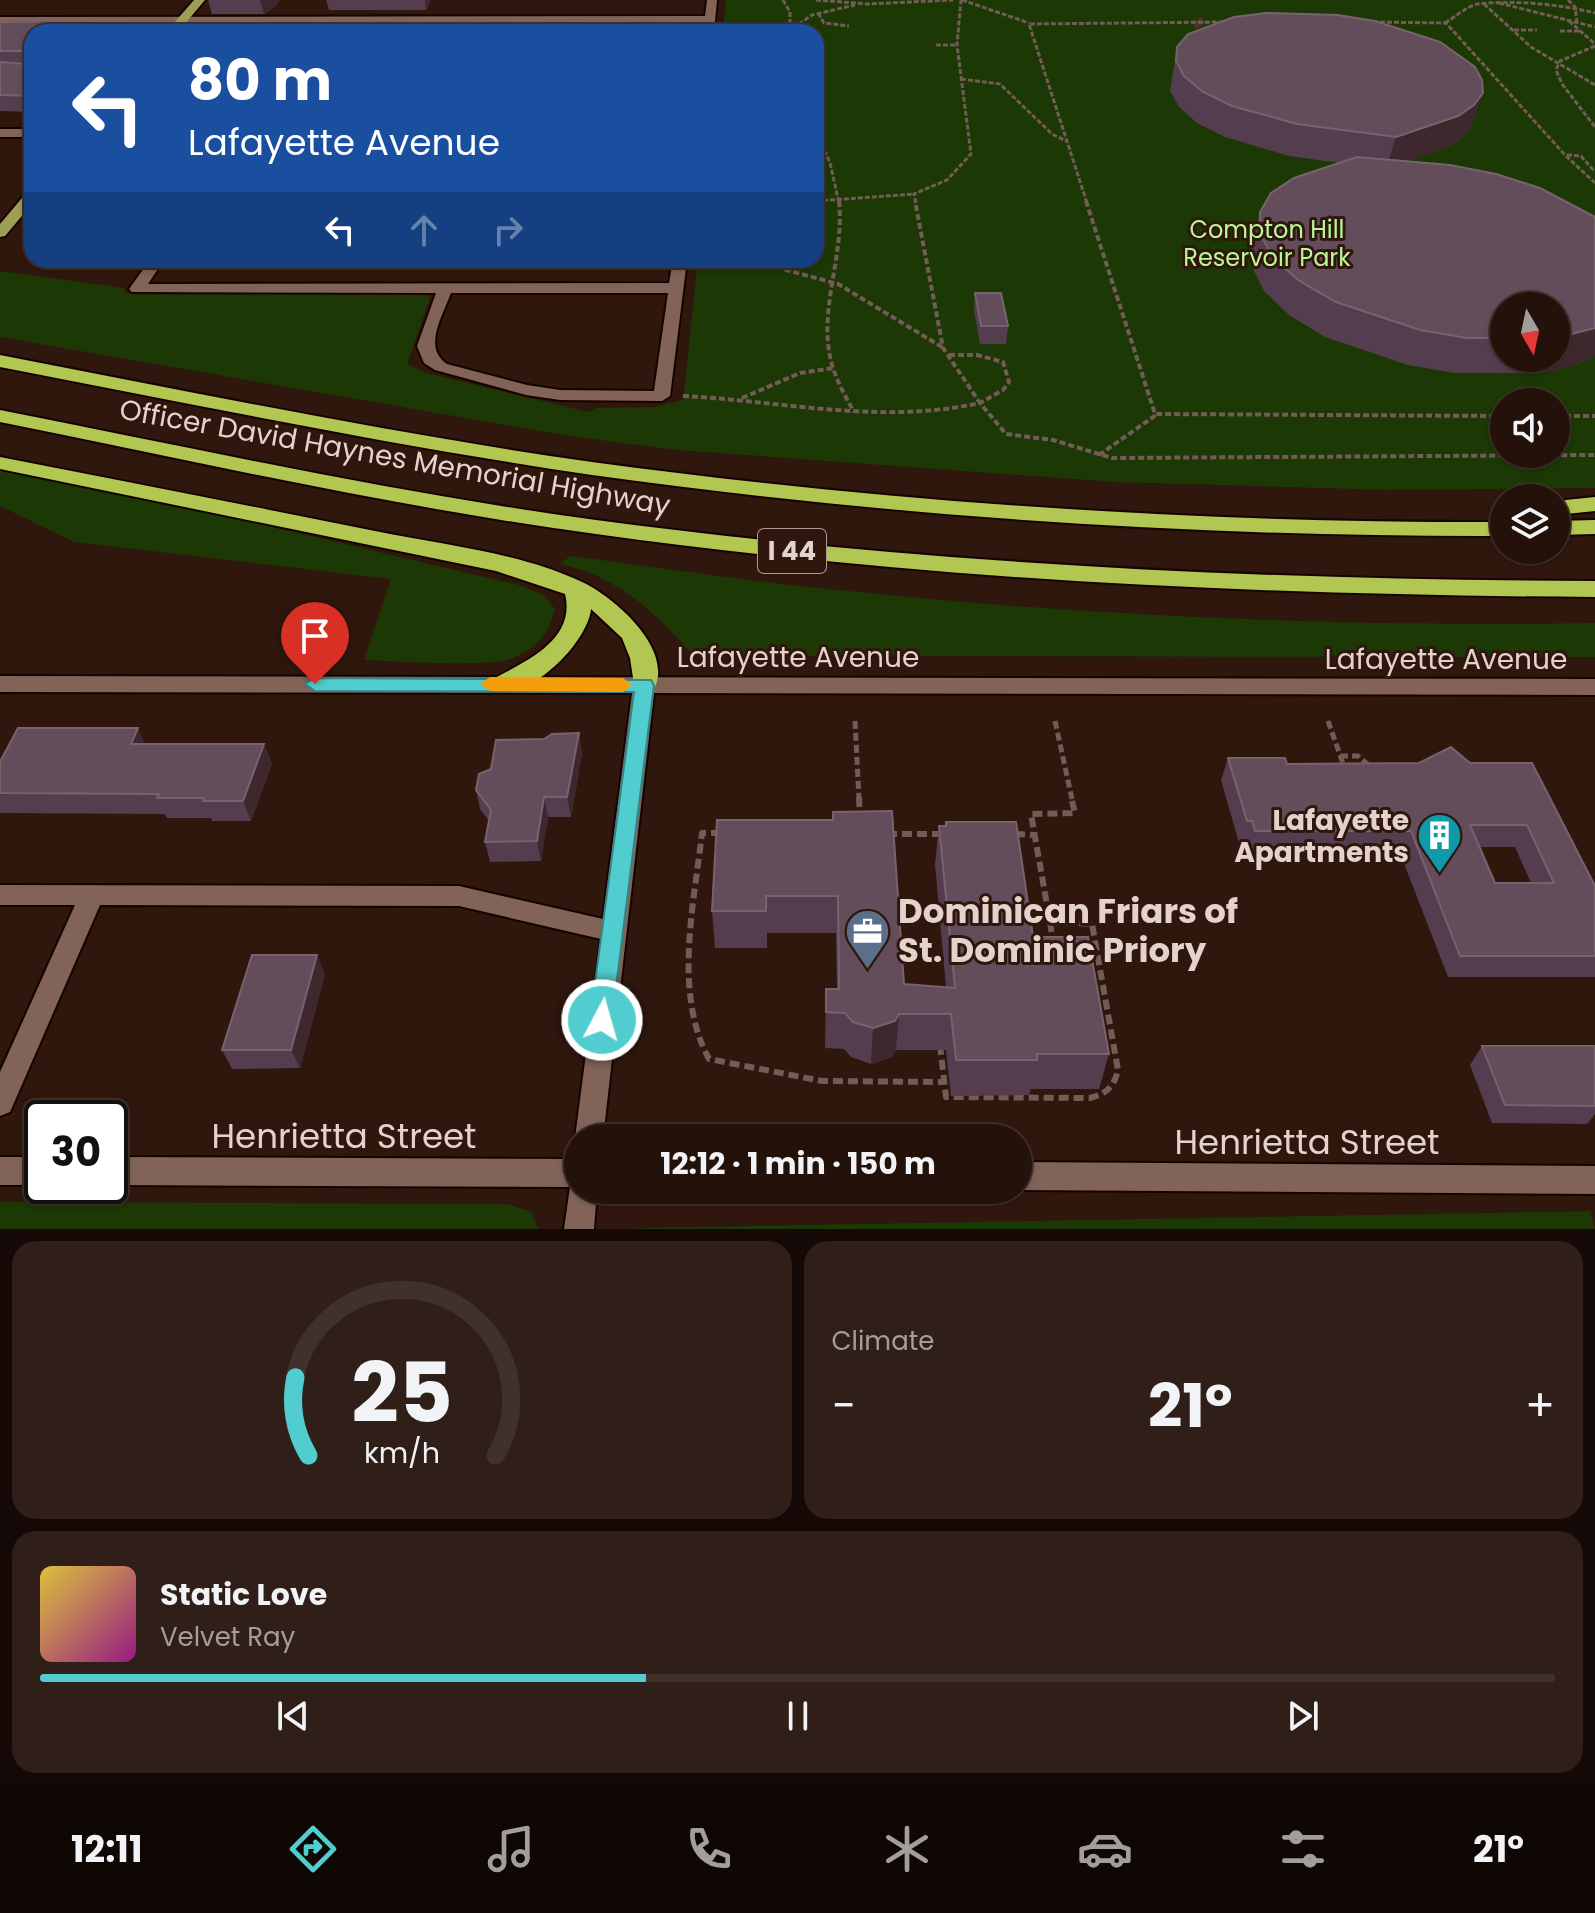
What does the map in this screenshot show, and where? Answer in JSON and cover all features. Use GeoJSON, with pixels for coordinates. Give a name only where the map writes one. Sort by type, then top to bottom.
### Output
{"type":"FeatureCollection","features":[{"type":"Feature","properties":{"kind":"highway","name":"Officer David Haynes Memorial Highway"},"geometry":{"type":"LineString","coordinates":[[0,361],[447,444],[741,487],[1059,516],[1388,529],[1490,529]]}},
{"type":"Feature","properties":{"kind":"highway","name":"Officer David Haynes Memorial Highway"},"geometry":{"type":"LineString","coordinates":[[0,416],[442,502],[748,546],[1019,572],[1252,586],[1595,589]]}},
{"type":"Feature","properties":{"kind":"highway"},"geometry":{"type":"LineString","coordinates":[[0,463],[496,563],[575,587],[601,603],[631,633],[644,655],[644,685]]}},
{"type":"Feature","properties":{"kind":"highway"},"geometry":{"type":"LineString","coordinates":[[1570,507],[1595,504]]}},
{"type":"Feature","properties":{"kind":"highway"},"geometry":{"type":"LineString","coordinates":[[1388,529],[1490,516]]}},
{"type":"Feature","properties":{"kind":"highway"},"geometry":{"type":"LineString","coordinates":[[1570,528],[1595,527]]}},
{"type":"Feature","properties":{"kind":"highway"},"geometry":{"type":"LineString","coordinates":[[504,684],[546,660],[572,637],[580,607],[575,587]]}},
{"type":"Feature","properties":{"kind":"main road"},"geometry":{"type":"LineString","coordinates":[[179,24],[200,0]]}},
{"type":"Feature","properties":{"kind":"main road"},"geometry":{"type":"LineString","coordinates":[[0,233],[24,204]]}},
{"type":"Feature","properties":{"kind":"street"},"geometry":{"type":"LineString","coordinates":[[709,24],[712,0]]}},
{"type":"Feature","properties":{"kind":"street"},"geometry":{"type":"LineString","coordinates":[[0,20],[322,19],[453,14],[577,19],[710,19]]}},
{"type":"Feature","properties":{"kind":"street"},"geometry":{"type":"LineString","coordinates":[[448,24],[453,14]]}},
{"type":"Feature","properties":{"kind":"street"},"geometry":{"type":"LineString","coordinates":[[319,24],[322,19]]}},
{"type":"Feature","properties":{"kind":"street"},"geometry":{"type":"LineString","coordinates":[[575,24],[577,19]]}},
{"type":"Feature","properties":{"kind":"street"},"geometry":{"type":"LineString","coordinates":[[0,133],[24,133]]}},
{"type":"Feature","properties":{"kind":"street"},"geometry":{"type":"LineString","coordinates":[[151,268],[137,289],[677,288]]}},
{"type":"Feature","properties":{"kind":"street"},"geometry":{"type":"LineString","coordinates":[[445,289],[425,346],[430,360],[441,367],[526,390],[560,395],[662,396],[679,268]]}},
{"type":"Feature","properties":{"kind":"street","name":"Lafayette Avenue"},"geometry":{"type":"LineString","coordinates":[[0,684],[1595,687]]}},
{"type":"Feature","properties":{"kind":"street"},"geometry":{"type":"LineString","coordinates":[[591,1124],[644,685]]}},
{"type":"Feature","properties":{"kind":"street"},"geometry":{"type":"LineString","coordinates":[[0,895],[459,896],[612,931]]}},
{"type":"Feature","properties":{"kind":"street"},"geometry":{"type":"LineString","coordinates":[[0,1103],[92,895]]}},
{"type":"Feature","properties":{"kind":"street"},"geometry":{"type":"LineString","coordinates":[[0,1171],[24,1171]]}},
{"type":"Feature","properties":{"kind":"street","name":"Henrietta Street"},"geometry":{"type":"LineString","coordinates":[[128,1171],[564,1173]]}},
{"type":"Feature","properties":{"kind":"street","name":"Henrietta Street"},"geometry":{"type":"LineString","coordinates":[[1032,1176],[1595,1180]]}},
{"type":"Feature","properties":{"kind":"street"},"geometry":{"type":"LineString","coordinates":[[579,1229],[582,1204]]}},
{"type":"Feature","properties":{"kind":"path"},"geometry":{"type":"LineString","coordinates":[[783,0],[790,12],[790,24]]}},
{"type":"Feature","properties":{"kind":"path"},"geometry":{"type":"LineString","coordinates":[[816,0],[868,4],[953,0]]}},
{"type":"Feature","properties":{"kind":"path"},"geometry":{"type":"LineString","coordinates":[[824,200],[914,194],[947,180],[971,154],[957,45],[962,0],[1030,23],[1237,22]]}},
{"type":"Feature","properties":{"kind":"path"},"geometry":{"type":"LineString","coordinates":[[1476,0],[1595,27]]}},
{"type":"Feature","properties":{"kind":"path"},"geometry":{"type":"LineString","coordinates":[[1568,0],[1575,7],[1577,22]]}},
{"type":"Feature","properties":{"kind":"path"},"geometry":{"type":"LineString","coordinates":[[1362,22],[1445,23],[1490,2],[1518,1],[1575,7],[1595,13]]}},
{"type":"Feature","properties":{"kind":"path"},"geometry":{"type":"LineString","coordinates":[[1483,3],[1531,47],[1560,61],[1595,85]]}},
{"type":"Feature","properties":{"kind":"path"},"geometry":{"type":"LineString","coordinates":[[796,24],[818,13],[868,4]]}},
{"type":"Feature","properties":{"kind":"path"},"geometry":{"type":"LineString","coordinates":[[818,13],[824,23],[849,26]]}},
{"type":"Feature","properties":{"kind":"path"},"geometry":{"type":"LineString","coordinates":[[1565,18],[1595,45],[1560,61],[1556,65],[1558,77],[1595,127]]}},
{"type":"Feature","properties":{"kind":"path"},"geometry":{"type":"LineString","coordinates":[[1030,23],[1156,415]]}},
{"type":"Feature","properties":{"kind":"path"},"geometry":{"type":"LineString","coordinates":[[1445,23],[1565,155],[1595,183]]}},
{"type":"Feature","properties":{"kind":"path"},"geometry":{"type":"LineString","coordinates":[[1514,30],[1537,30]]}},
{"type":"Feature","properties":{"kind":"path"},"geometry":{"type":"LineString","coordinates":[[1560,31],[1580,31]]}},
{"type":"Feature","properties":{"kind":"path"},"geometry":{"type":"LineString","coordinates":[[936,45],[957,45]]}},
{"type":"Feature","properties":{"kind":"path"},"geometry":{"type":"LineString","coordinates":[[961,79],[1000,84],[1052,134],[1067,141]]}},
{"type":"Feature","properties":{"kind":"path"},"geometry":{"type":"LineString","coordinates":[[824,155],[838,198],[840,229],[827,314],[834,368],[855,413]]}},
{"type":"Feature","properties":{"kind":"path"},"geometry":{"type":"LineString","coordinates":[[1565,155],[1581,156],[1595,172]]}},
{"type":"Feature","properties":{"kind":"path"},"geometry":{"type":"LineString","coordinates":[[914,194],[943,348]]}},
{"type":"Feature","properties":{"kind":"path"},"geometry":{"type":"LineString","coordinates":[[779,268],[831,282],[943,348],[980,403],[1006,434],[1053,440],[1112,458],[1595,455]]}},
{"type":"Feature","properties":{"kind":"path"},"geometry":{"type":"LineString","coordinates":[[662,396],[742,398],[855,413],[928,415],[980,403],[1003,390],[1009,382],[1003,362],[977,355],[948,355]]}},
{"type":"Feature","properties":{"kind":"path"},"geometry":{"type":"LineString","coordinates":[[742,398],[785,378],[834,368]]}},
{"type":"Feature","properties":{"kind":"path"},"geometry":{"type":"LineString","coordinates":[[1099,455],[1156,415],[1490,416]]}},
{"type":"Feature","properties":{"kind":"path"},"geometry":{"type":"LineString","coordinates":[[1570,416],[1595,416]]}},
{"type":"Feature","properties":{"kind":"path"},"geometry":{"type":"LineString","coordinates":[[855,721],[860,819]]}},
{"type":"Feature","properties":{"kind":"path"},"geometry":{"type":"LineString","coordinates":[[1055,721],[1075,813],[1031,814],[1055,952]]}},
{"type":"Feature","properties":{"kind":"path"},"geometry":{"type":"LineString","coordinates":[[1328,721],[1348,776]]}},
{"type":"Feature","properties":{"kind":"path"},"geometry":{"type":"LineString","coordinates":[[1340,756],[1358,756],[1382,776]]}},
{"type":"Feature","properties":{"kind":"path"},"geometry":{"type":"LineString","coordinates":[[734,833],[702,833],[691,949],[695,1035],[709,1059],[822,1081],[944,1082]]}},
{"type":"Feature","properties":{"kind":"path"},"geometry":{"type":"LineString","coordinates":[[877,834],[956,834]]}},
{"type":"Feature","properties":{"kind":"path"},"geometry":{"type":"LineString","coordinates":[[1003,834],[1035,835]]}},
{"type":"Feature","properties":{"kind":"path"},"geometry":{"type":"LineString","coordinates":[[940,1044],[946,1097],[1099,1096],[1115,1083],[1118,1070],[1092,924],[1050,922]]}},
{"type":"Feature","properties":{"kind":"path"},"geometry":{"type":"LineString","coordinates":[[1085,966],[1099,966]]}},
{"type":"Feature","properties":{"kind":"green space","name":"Compton Hill Reservoir Park"},"geometry":{"type":"Polygon","coordinates":[[[726,0],[1595,0],[1595,488],[1570,488],[1570,484],[1490,484],[1490,489],[1388,490],[1115,482],[677,450],[569,436],[0,337],[0,271],[125,288],[124,293],[426,294],[430,298],[407,364],[426,373],[588,412],[596,408],[655,407],[683,400],[697,268],[824,268],[824,24],[724,24],[726,0]]]}},
{"type":"Feature","properties":{"kind":"green space"},"geometry":{"type":"Polygon","coordinates":[[[0,470],[252,522],[519,585],[544,595],[555,609],[540,639],[513,658],[484,663],[364,660],[391,579],[74,542],[0,506],[0,470]]]}},
{"type":"Feature","properties":{"kind":"green space"},"geometry":{"type":"Polygon","coordinates":[[[570,556],[828,589],[1115,613],[1403,623],[1595,623],[1595,657],[700,656],[690,652],[662,622],[616,586],[560,564],[570,556]]]}},
{"type":"Feature","properties":{"kind":"green space"},"geometry":{"type":"Polygon","coordinates":[[[0,1202],[507,1204],[532,1212],[538,1229],[0,1229],[0,1202]]]}},
{"type":"Feature","properties":{"kind":"green space"},"geometry":{"type":"Polygon","coordinates":[[[1590,1211],[1595,1229],[637,1229],[637,1228],[1590,1211]]]}},
{"type":"Feature","properties":{"kind":"building"},"geometry":{"type":"Polygon","coordinates":[[[1266,13],[1338,15],[1375,21],[1440,42],[1475,67],[1482,80],[1483,93],[1474,105],[1458,116],[1396,137],[1297,124],[1232,106],[1203,92],[1184,76],[1176,61],[1177,47],[1188,34],[1234,17],[1266,13]]]}},
{"type":"Feature","properties":{"kind":"building"},"geometry":{"type":"Polygon","coordinates":[[[68,21],[66,24],[24,24],[24,51],[0,51],[0,22],[68,21]]]}},
{"type":"Feature","properties":{"kind":"building"},"geometry":{"type":"Polygon","coordinates":[[[0,62],[24,64],[24,96],[0,95],[0,62]]]}},
{"type":"Feature","properties":{"kind":"building"},"geometry":{"type":"Polygon","coordinates":[[[1357,157],[1450,165],[1496,174],[1540,188],[1595,217],[1595,328],[1570,334],[1570,292],[1490,292],[1490,338],[1467,338],[1420,330],[1336,302],[1298,280],[1273,257],[1260,234],[1260,212],[1271,193],[1294,178],[1357,157]]]}},
{"type":"Feature","properties":{"kind":"building"},"geometry":{"type":"Polygon","coordinates":[[[975,293],[1001,293],[1008,326],[981,326],[975,293]]]}},
{"type":"Feature","properties":{"kind":"building"},"geometry":{"type":"Polygon","coordinates":[[[18,728],[138,728],[131,744],[264,744],[243,801],[157,798],[159,794],[0,793],[0,762],[18,728]]]}},
{"type":"Feature","properties":{"kind":"building"},"geometry":{"type":"Polygon","coordinates":[[[579,733],[567,797],[544,797],[537,841],[485,842],[491,810],[476,790],[479,774],[491,769],[496,740],[544,739],[552,734],[579,733]]]}},
{"type":"Feature","properties":{"kind":"building"},"geometry":{"type":"Polygon","coordinates":[[[1451,747],[1470,763],[1532,763],[1595,886],[1595,956],[1460,956],[1411,831],[1255,831],[1252,821],[1247,821],[1228,758],[1285,758],[1287,764],[1419,763],[1451,747]],[[1470,825],[1495,883],[1554,883],[1527,825],[1470,825]]]}},
{"type":"Feature","properties":{"kind":"building","name":"Dominican Friars of St. Dominic Priory"},"geometry":{"type":"Polygon","coordinates":[[[892,811],[904,984],[955,988],[939,826],[946,826],[946,822],[1016,822],[1033,937],[1088,937],[1109,1054],[1037,1054],[1037,1060],[956,1060],[951,1014],[899,1014],[895,1021],[873,1028],[853,1022],[845,1013],[826,1012],[826,989],[839,989],[838,896],[766,896],[766,911],[712,911],[717,820],[833,820],[833,812],[892,811]]]}},
{"type":"Feature","properties":{"kind":"building"},"geometry":{"type":"Polygon","coordinates":[[[252,955],[317,955],[291,1050],[222,1050],[252,955]]]}},
{"type":"Feature","properties":{"kind":"building"},"geometry":{"type":"Polygon","coordinates":[[[1482,1046],[1595,1046],[1595,1106],[1505,1105],[1482,1046]]]}},
{"type":"Feature","properties":{"kind":"tunnel"},"geometry":{"type":"LineString","coordinates":[[1197,20],[1201,26]]}},
{"type":"Feature","properties":{"kind":"slow traffic"},"geometry":{"type":"LineString","coordinates":[[490,684],[623,685]]}},
{"type":"Feature","properties":{"kind":"place","name":"Lafayette Apartments"},"geometry":{"type":"Point","coordinates":[1440,875]}},
{"type":"Feature","properties":{"kind":"place","name":"Dominican Friars of St. Dominic Priory"},"geometry":{"type":"Point","coordinates":[867,970]}},
{"type":"Feature","properties":{"kind":"route"},"geometry":{"type":"LineString","coordinates":[[315,684],[644,685],[602,1020]]}}]}
